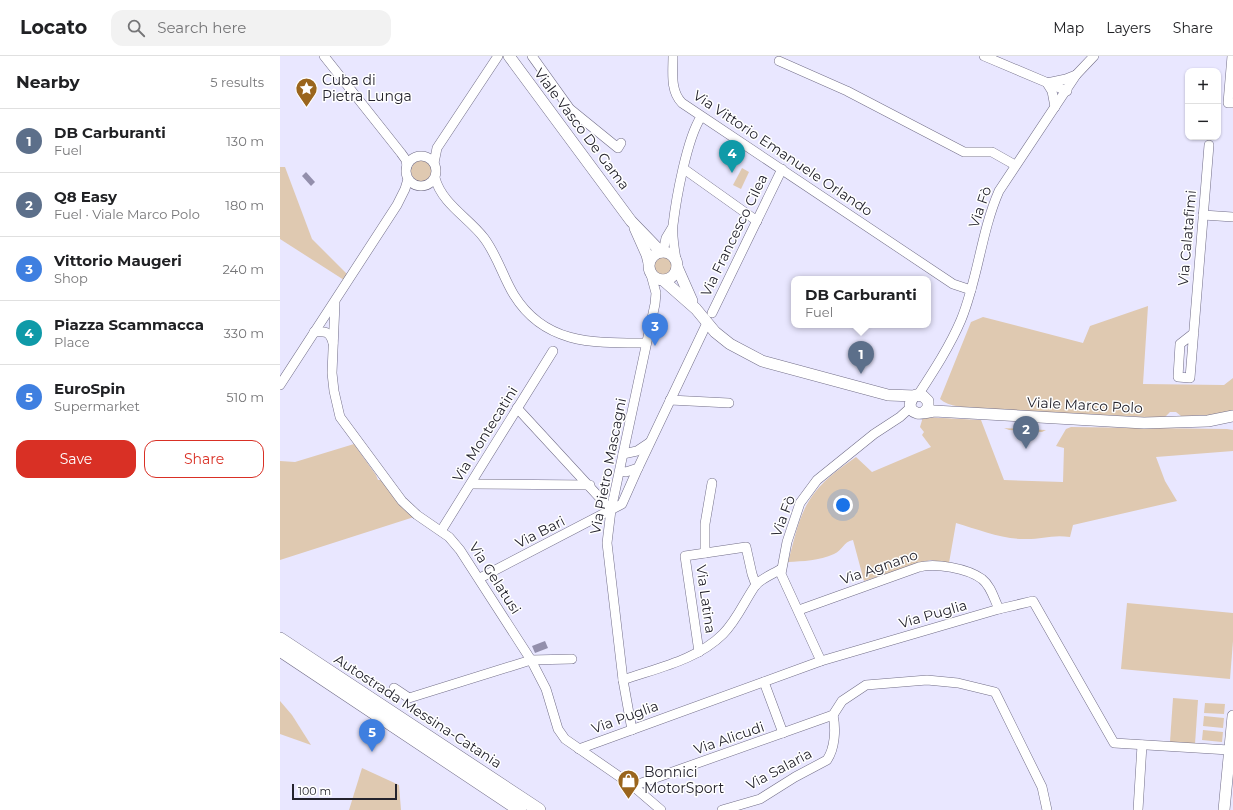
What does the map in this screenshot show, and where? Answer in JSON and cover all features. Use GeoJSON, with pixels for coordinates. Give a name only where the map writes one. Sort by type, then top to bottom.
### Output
{"type":"FeatureCollection","features":[{"type":"Feature","properties":{"kind":"highway","name":"Autostrada Messina-Catania"},"geometry":{"type":"LineString","coordinates":[[280,639],[538,810]]}},
{"type":"Feature","properties":{"kind":"highway"},"geometry":{"type":"LineString","coordinates":[[280,643],[529,810]]}},
{"type":"Feature","properties":{"kind":"highway","name":"Autostrada Messina-Catania"},"geometry":{"type":"LineString","coordinates":[[280,650],[520,810]]}},
{"type":"Feature","properties":{"kind":"main road","name":"Viale Vasco De Gama"},"geometry":{"type":"LineString","coordinates":[[509,56],[631,221]]}},
{"type":"Feature","properties":{"kind":"main road"},"geometry":{"type":"LineString","coordinates":[[631,221],[662,252],[670,254],[696,309]]}},
{"type":"Feature","properties":{"kind":"main road"},"geometry":{"type":"LineString","coordinates":[[631,221],[647,255],[649,267],[654,278],[662,280],[696,309],[710,318],[715,332],[730,344],[762,361],[888,396],[916,411],[929,406],[922,397]]}},
{"type":"Feature","properties":{"kind":"main road"},"geometry":{"type":"LineString","coordinates":[[649,267],[653,256],[662,252]]}},
{"type":"Feature","properties":{"kind":"main road"},"geometry":{"type":"LineString","coordinates":[[662,280],[672,277],[676,264]]}},
{"type":"Feature","properties":{"kind":"main road"},"geometry":{"type":"LineString","coordinates":[[888,396],[922,397],[961,413]]}},
{"type":"Feature","properties":{"kind":"main road"},"geometry":{"type":"LineString","coordinates":[[916,411],[911,400],[922,397]]}},
{"type":"Feature","properties":{"kind":"main road","name":"Viale Marco Polo"},"geometry":{"type":"LineString","coordinates":[[916,411],[1137,423],[1208,421]]}},
{"type":"Feature","properties":{"kind":"main road"},"geometry":{"type":"LineString","coordinates":[[1208,421],[1233,416]]}},
{"type":"Feature","properties":{"kind":"main road"},"geometry":{"type":"LineString","coordinates":[[1208,421],[1233,423]]}},
{"type":"Feature","properties":{"kind":"main road"},"geometry":{"type":"LineString","coordinates":[[1224,810],[1233,716]]}},
{"type":"Feature","properties":{"kind":"street"},"geometry":{"type":"LineString","coordinates":[[280,385],[397,205],[408,179],[406,160],[324,56]]}},
{"type":"Feature","properties":{"kind":"street"},"geometry":{"type":"LineString","coordinates":[[498,56],[437,148],[434,163],[436,172],[435,178],[444,196],[484,238],[515,297],[540,324],[552,332],[567,338],[594,343],[646,343]]}},
{"type":"Feature","properties":{"kind":"street"},"geometry":{"type":"LineString","coordinates":[[532,56],[570,109],[618,148],[621,143]]}},
{"type":"Feature","properties":{"kind":"street","name":"Via Vittorio Emanuele Orlando"},"geometry":{"type":"LineString","coordinates":[[673,56],[674,89],[676,98],[700,117],[782,169],[953,284],[971,290]]}},
{"type":"Feature","properties":{"kind":"street"},"geometry":{"type":"LineString","coordinates":[[984,56],[1067,91]]}},
{"type":"Feature","properties":{"kind":"street","name":"Via Fò"},"geometry":{"type":"LineString","coordinates":[[922,397],[927,384],[961,321],[971,290],[992,206],[999,191],[1015,165],[1067,91],[1076,75],[1094,56]]}},
{"type":"Feature","properties":{"kind":"street"},"geometry":{"type":"LineString","coordinates":[[1230,103],[1232,56]]}},
{"type":"Feature","properties":{"kind":"street"},"geometry":{"type":"LineString","coordinates":[[779,61],[847,91],[964,152],[992,152],[1015,165]]}},
{"type":"Feature","properties":{"kind":"street"},"geometry":{"type":"LineString","coordinates":[[1047,83],[1076,75]]}},
{"type":"Feature","properties":{"kind":"street"},"geometry":{"type":"LineString","coordinates":[[1047,83],[1052,91],[1056,107]]}},
{"type":"Feature","properties":{"kind":"street"},"geometry":{"type":"LineString","coordinates":[[676,264],[673,225],[695,126],[700,117]]}},
{"type":"Feature","properties":{"kind":"street","name":"Via Calatafimi"},"geometry":{"type":"LineString","coordinates":[[1194,333],[1209,145]]}},
{"type":"Feature","properties":{"kind":"street"},"geometry":{"type":"LineString","coordinates":[[407,166],[412,160],[437,148]]}},
{"type":"Feature","properties":{"kind":"street"},"geometry":{"type":"LineString","coordinates":[[401,153],[422,156],[434,163]]}},
{"type":"Feature","properties":{"kind":"street","name":"Via Francesco Cilea"},"geometry":{"type":"LineString","coordinates":[[638,468],[782,169]]}},
{"type":"Feature","properties":{"kind":"street"},"geometry":{"type":"LineString","coordinates":[[684,170],[757,221]]}},
{"type":"Feature","properties":{"kind":"street"},"geometry":{"type":"LineString","coordinates":[[397,205],[435,178]]}},
{"type":"Feature","properties":{"kind":"street"},"geometry":{"type":"LineString","coordinates":[[408,179],[444,196]]}},
{"type":"Feature","properties":{"kind":"street"},"geometry":{"type":"LineString","coordinates":[[1203,215],[1233,217]]}},
{"type":"Feature","properties":{"kind":"street"},"geometry":{"type":"LineString","coordinates":[[662,252],[666,238],[673,225]]}},
{"type":"Feature","properties":{"kind":"street"},"geometry":{"type":"LineString","coordinates":[[650,239],[663,240],[666,238]]}},
{"type":"Feature","properties":{"kind":"street"},"geometry":{"type":"LineString","coordinates":[[649,267],[656,293],[655,304]]}},
{"type":"Feature","properties":{"kind":"street"},"geometry":{"type":"LineString","coordinates":[[655,304],[662,289],[662,280]]}},
{"type":"Feature","properties":{"kind":"street","name":"Via Gelatusi"},"geometry":{"type":"LineString","coordinates":[[334,303],[334,391],[340,417],[402,501],[454,542],[480,578],[531,660],[546,689],[558,729],[565,739],[633,786],[661,810]]}},
{"type":"Feature","properties":{"kind":"street","name":"Via Pietro Mascagni"},"geometry":{"type":"LineString","coordinates":[[632,730],[623,680],[607,543],[623,454],[655,304]]}},
{"type":"Feature","properties":{"kind":"street"},"geometry":{"type":"LineString","coordinates":[[314,332],[328,333],[331,335],[334,346]]}},
{"type":"Feature","properties":{"kind":"street","name":"Via Montecatini"},"geometry":{"type":"LineString","coordinates":[[441,531],[552,351]]}},
{"type":"Feature","properties":{"kind":"street"},"geometry":{"type":"LineString","coordinates":[[670,400],[730,403]]}},
{"type":"Feature","properties":{"kind":"street"},"geometry":{"type":"LineString","coordinates":[[517,408],[612,510]]}},
{"type":"Feature","properties":{"kind":"street","name":"Via Fò"},"geometry":{"type":"LineString","coordinates":[[780,569],[800,503],[817,480],[874,434],[900,417],[916,411]]}},
{"type":"Feature","properties":{"kind":"street"},"geometry":{"type":"LineString","coordinates":[[623,454],[637,451],[650,442]]}},
{"type":"Feature","properties":{"kind":"street"},"geometry":{"type":"LineString","coordinates":[[620,471],[626,472],[638,468]]}},
{"type":"Feature","properties":{"kind":"street","name":"Via Bari"},"geometry":{"type":"LineString","coordinates":[[480,578],[622,504],[638,468]]}},
{"type":"Feature","properties":{"kind":"street"},"geometry":{"type":"LineString","coordinates":[[705,552],[705,524],[712,483]]}},
{"type":"Feature","properties":{"kind":"street"},"geometry":{"type":"LineString","coordinates":[[471,484],[590,485]]}},
{"type":"Feature","properties":{"kind":"street","name":"Via Latina"},"geometry":{"type":"LineString","coordinates":[[699,652],[685,556],[746,547],[756,585]]}},
{"type":"Feature","properties":{"kind":"street","name":"Via Agnano"},"geometry":{"type":"LineString","coordinates":[[799,610],[919,566],[929,564],[968,572],[982,579],[988,587],[999,609]]}},
{"type":"Feature","properties":{"kind":"street"},"geometry":{"type":"LineString","coordinates":[[623,680],[699,652],[706,648],[723,633],[738,616],[756,585],[780,569],[821,661]]}},
{"type":"Feature","properties":{"kind":"street","name":"Via Puglia"},"geometry":{"type":"LineString","coordinates":[[579,749],[821,661],[999,609],[1033,601],[1114,743],[1229,750]]}},
{"type":"Feature","properties":{"kind":"street"},"geometry":{"type":"LineString","coordinates":[[394,688],[409,698],[531,660],[572,659]]}},
{"type":"Feature","properties":{"kind":"street"},"geometry":{"type":"LineString","coordinates":[[833,715],[842,701],[866,685],[926,680],[958,683],[995,692],[1042,787],[1047,810]]}},
{"type":"Feature","properties":{"kind":"street"},"geometry":{"type":"LineString","coordinates":[[764,682],[783,734]]}},
{"type":"Feature","properties":{"kind":"street","name":"Via Alicudi"},"geometry":{"type":"LineString","coordinates":[[633,786],[833,715]]}},
{"type":"Feature","properties":{"kind":"street","name":"Via Salaria"},"geometry":{"type":"LineString","coordinates":[[722,810],[760,799],[795,777],[827,760],[830,755],[835,729],[833,715]]}},
{"type":"Feature","properties":{"kind":"street"},"geometry":{"type":"LineString","coordinates":[[1138,810],[1142,744]]}},
{"type":"Feature","properties":{"kind":"shaded area"},"geometry":{"type":"Polygon","coordinates":[[[422,160],[430,163],[433,171],[430,179],[422,182],[414,179],[411,171],[414,163],[422,160]]]}},
{"type":"Feature","properties":{"kind":"shaded area"},"geometry":{"type":"Polygon","coordinates":[[[280,167],[285,167],[312,239],[347,274],[344,280],[280,239],[280,167]]]}},
{"type":"Feature","properties":{"kind":"shaded area"},"geometry":{"type":"Polygon","coordinates":[[[742,168],[749,172],[741,189],[733,185],[742,168]]]}},
{"type":"Feature","properties":{"kind":"shaded area"},"geometry":{"type":"Polygon","coordinates":[[[306,172],[315,182],[311,186],[302,176],[306,172]]]}},
{"type":"Feature","properties":{"kind":"shaded area"},"geometry":{"type":"Polygon","coordinates":[[[664,255],[672,258],[675,266],[672,274],[664,277],[656,274],[653,266],[656,258],[664,255]]]}},
{"type":"Feature","properties":{"kind":"shaded area"},"geometry":{"type":"Polygon","coordinates":[[[1148,306],[1143,384],[1224,385],[1233,378],[1233,413],[1225,415],[1181,416],[1176,412],[1170,412],[1164,418],[977,409],[948,404],[940,399],[971,322],[983,317],[1083,343],[1090,326],[1148,306]]]}},
{"type":"Feature","properties":{"kind":"shaded area"},"geometry":{"type":"Polygon","coordinates":[[[923,417],[981,420],[1004,480],[1063,482],[1064,448],[1056,446],[1066,429],[1071,427],[1227,429],[1233,430],[1233,451],[1156,457],[1165,481],[1177,501],[1073,525],[1070,537],[1057,536],[1015,539],[998,536],[956,523],[949,563],[930,560],[864,581],[853,540],[847,543],[837,553],[823,558],[788,562],[795,534],[805,507],[820,486],[835,472],[856,457],[872,472],[931,447],[922,435],[924,432],[920,427],[923,417]]]}},
{"type":"Feature","properties":{"kind":"shaded area"},"geometry":{"type":"Polygon","coordinates":[[[1004,428],[1046,430],[1042,432],[1009,430],[1004,428]]]}},
{"type":"Feature","properties":{"kind":"shaded area"},"geometry":{"type":"Polygon","coordinates":[[[354,444],[378,480],[381,480],[401,506],[414,517],[280,560],[280,461],[295,462],[354,444]]]}},
{"type":"Feature","properties":{"kind":"shaded area"},"geometry":{"type":"Polygon","coordinates":[[[1127,603],[1233,613],[1233,641],[1230,679],[1121,669],[1127,603]]]}},
{"type":"Feature","properties":{"kind":"shaded area"},"geometry":{"type":"Polygon","coordinates":[[[545,641],[548,648],[535,653],[532,646],[545,641]]]}},
{"type":"Feature","properties":{"kind":"shaded area"},"geometry":{"type":"Polygon","coordinates":[[[1173,698],[1198,700],[1195,744],[1170,742],[1173,698]]]}},
{"type":"Feature","properties":{"kind":"shaded area"},"geometry":{"type":"Polygon","coordinates":[[[280,701],[292,715],[311,745],[280,734],[280,701]]]}},
{"type":"Feature","properties":{"kind":"shaded area"},"geometry":{"type":"Polygon","coordinates":[[[1205,703],[1225,704],[1224,714],[1204,713],[1205,703]]]}},
{"type":"Feature","properties":{"kind":"shaded area"},"geometry":{"type":"Polygon","coordinates":[[[1204,716],[1224,718],[1223,728],[1203,726],[1204,716]]]}},
{"type":"Feature","properties":{"kind":"shaded area"},"geometry":{"type":"Polygon","coordinates":[[[1203,730],[1223,732],[1222,742],[1202,740],[1203,730]]]}},
{"type":"Feature","properties":{"kind":"shaded area"},"geometry":{"type":"Polygon","coordinates":[[[362,768],[399,785],[401,810],[349,810],[362,768]]]}},
{"type":"Feature","properties":{"kind":"place","name":"Cuba di Pietra Lunga"},"geometry":{"type":"Point","coordinates":[306,108]}},
{"type":"Feature","properties":{"kind":"place","name":"Piazza Scammacca"},"geometry":{"type":"Point","coordinates":[732,173]}},
{"type":"Feature","properties":{"kind":"place","name":"Vittorio Maugeri"},"geometry":{"type":"Point","coordinates":[655,346]}},
{"type":"Feature","properties":{"kind":"place","name":"DB Carburanti"},"geometry":{"type":"Point","coordinates":[861,374]}},
{"type":"Feature","properties":{"kind":"place","name":"Q8 Easy"},"geometry":{"type":"Point","coordinates":[1026,449]}},
{"type":"Feature","properties":{"kind":"place","name":"EuroSpin"},"geometry":{"type":"Point","coordinates":[372,752]}},
{"type":"Feature","properties":{"kind":"place","name":"Bonnici MotorSport"},"geometry":{"type":"Point","coordinates":[628,800]}}]}
